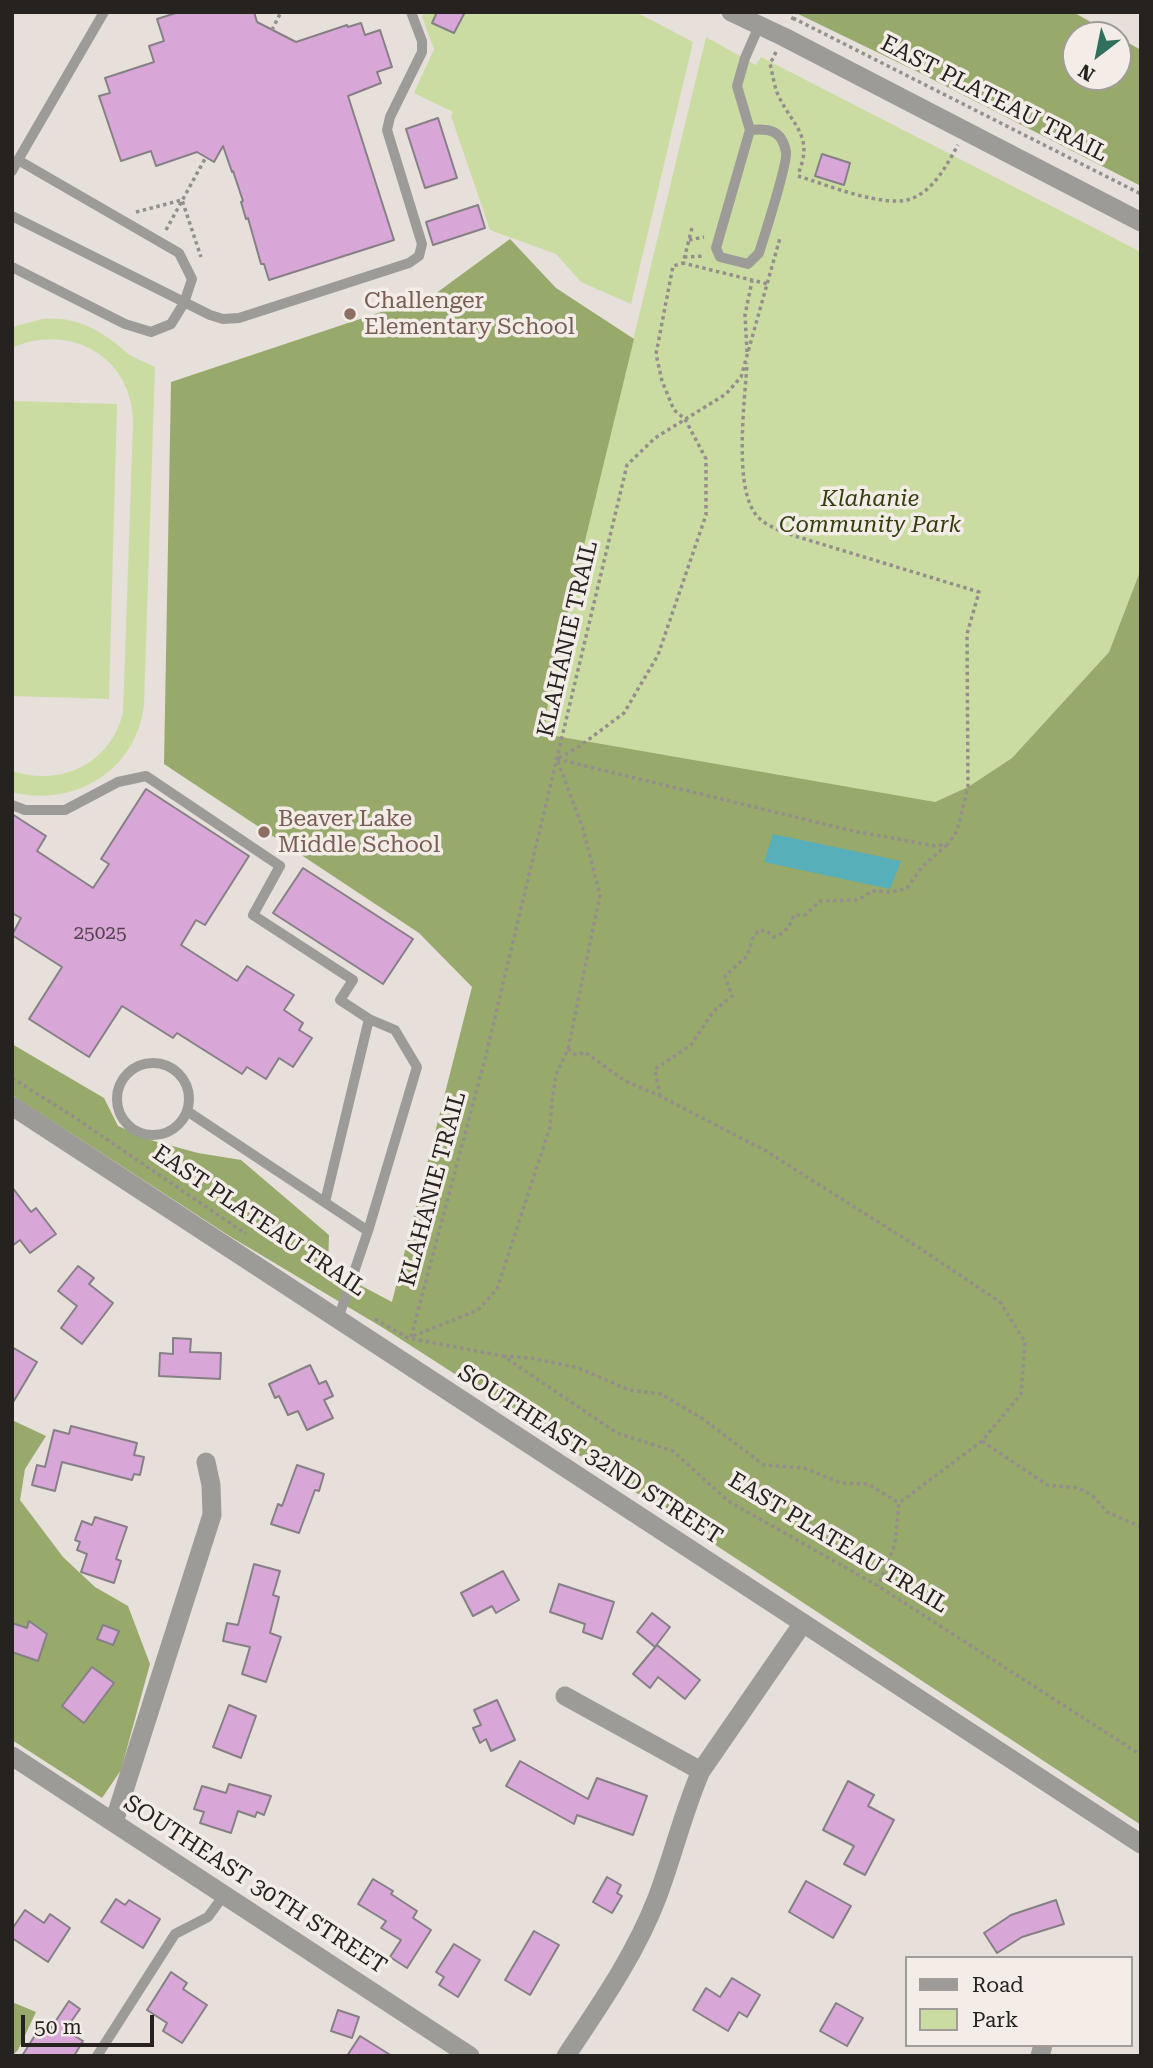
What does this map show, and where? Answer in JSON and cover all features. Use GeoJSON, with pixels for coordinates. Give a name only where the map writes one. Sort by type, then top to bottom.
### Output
{"type":"FeatureCollection","features":[{"type":"Feature","properties":{"kind":"street"},"geometry":{"type":"LineString","coordinates":[[745,17],[1141,222]]}},
{"type":"Feature","properties":{"kind":"street","name":"SOUTHEAST 32ND STREET"},"geometry":{"type":"LineString","coordinates":[[12,1106],[1141,1844]]}},
{"type":"Feature","properties":{"kind":"street"},"geometry":{"type":"LineString","coordinates":[[114,1822],[212,1515],[211,1485],[206,1462]]}},
{"type":"Feature","properties":{"kind":"street"},"geometry":{"type":"LineString","coordinates":[[566,2056],[615,1983],[641,1936],[701,1771],[803,1623]]}},
{"type":"Feature","properties":{"kind":"street"},"geometry":{"type":"LineString","coordinates":[[565,1696],[701,1771]]}},
{"type":"Feature","properties":{"kind":"street","name":"SOUTHEAST 30TH STREET"},"geometry":{"type":"LineString","coordinates":[[12,1756],[470,2056]]}},
{"type":"Feature","properties":{"kind":"lane"},"geometry":{"type":"LineString","coordinates":[[12,171],[104,12]]}},
{"type":"Feature","properties":{"kind":"lane"},"geometry":{"type":"LineString","coordinates":[[12,216],[184,303],[223,319],[239,318],[409,263],[419,256],[422,244],[387,130],[390,117],[422,52],[422,41],[411,12]]}},
{"type":"Feature","properties":{"kind":"lane"},"geometry":{"type":"LineString","coordinates":[[745,17],[745,58],[737,86],[750,130],[716,248],[720,257],[748,264],[759,253],[787,155],[780,136],[767,128],[750,130]]}},
{"type":"Feature","properties":{"kind":"lane"},"geometry":{"type":"LineString","coordinates":[[12,267],[125,324],[150,332],[171,324],[184,303],[192,279],[180,253],[18,160]]}},
{"type":"Feature","properties":{"kind":"lane"},"geometry":{"type":"LineString","coordinates":[[12,805],[25,810],[65,810],[118,782],[146,776],[281,866],[253,915],[353,980],[340,1000],[369,1019],[395,1030],[417,1067],[368,1231],[338,1319]]}},
{"type":"Feature","properties":{"kind":"lane"},"geometry":{"type":"LineString","coordinates":[[326,1202],[369,1019]]}},
{"type":"Feature","properties":{"kind":"lane"},"geometry":{"type":"LineString","coordinates":[[159,1063],[180,1075],[187,1086],[187,1111],[174,1129],[152,1135],[141,1133],[123,1119],[118,1108],[120,1086],[125,1076],[135,1068],[159,1063]]}},
{"type":"Feature","properties":{"kind":"lane"},"geometry":{"type":"LineString","coordinates":[[187,1111],[368,1231]]}},
{"type":"Feature","properties":{"kind":"lane"},"geometry":{"type":"LineString","coordinates":[[97,2056],[175,1934],[208,1917],[224,1895]]}},
{"type":"Feature","properties":{"kind":"path"},"geometry":{"type":"LineString","coordinates":[[272,30],[281,12]]}},
{"type":"Feature","properties":{"kind":"path"},"geometry":{"type":"LineString","coordinates":[[795,182],[804,160],[803,136],[778,94],[770,64],[796,12]]}},
{"type":"Feature","properties":{"kind":"path","name":"EAST PLATEAU TRAIL"},"geometry":{"type":"LineString","coordinates":[[793,18],[1141,194]]}},
{"type":"Feature","properties":{"kind":"path"},"geometry":{"type":"LineString","coordinates":[[797,176],[878,200],[913,199],[931,186],[943,172],[966,132]]}},
{"type":"Feature","properties":{"kind":"path"},"geometry":{"type":"LineString","coordinates":[[166,230],[206,158]]}},
{"type":"Feature","properties":{"kind":"path"},"geometry":{"type":"LineString","coordinates":[[134,213],[182,200]]}},
{"type":"Feature","properties":{"kind":"path"},"geometry":{"type":"LineString","coordinates":[[182,200],[201,257]]}},
{"type":"Feature","properties":{"kind":"path","name":"KLAHANIE TRAIL"},"geometry":{"type":"LineString","coordinates":[[411,1337],[485,1059],[627,465],[655,438],[726,394],[741,377],[782,233]]}},
{"type":"Feature","properties":{"kind":"path"},"geometry":{"type":"LineString","coordinates":[[689,240],[711,236]]}},
{"type":"Feature","properties":{"kind":"path"},"geometry":{"type":"LineString","coordinates":[[684,257],[705,256]]}},
{"type":"Feature","properties":{"kind":"path"},"geometry":{"type":"LineString","coordinates":[[557,759],[580,746],[624,713],[658,655],[706,515],[706,459],[685,419],[674,410],[662,381],[656,354],[673,266],[683,263]]}},
{"type":"Feature","properties":{"kind":"path"},"geometry":{"type":"LineString","coordinates":[[660,1096],[655,1069],[691,1045],[713,1012],[732,996],[725,976],[747,956],[758,930],[766,931],[773,937],[781,934],[788,929],[794,915],[805,915],[820,901],[858,900],[872,891],[892,892],[907,888],[922,867],[948,844],[957,831],[968,786],[967,634],[979,592],[773,528],[755,514],[746,496],[743,470],[746,315],[752,281]]}},
{"type":"Feature","properties":{"kind":"path"},"geometry":{"type":"LineString","coordinates":[[557,759],[853,831],[936,846],[948,844]]}},
{"type":"Feature","properties":{"kind":"path"},"geometry":{"type":"LineString","coordinates":[[411,1337],[478,1310],[497,1289],[550,1127],[556,1075],[568,1049],[600,895],[583,829],[557,759]]}},
{"type":"Feature","properties":{"kind":"path"},"geometry":{"type":"LineString","coordinates":[[568,1049],[576,1055],[585,1052],[625,1081],[660,1096],[777,1158],[910,1241],[1000,1302],[1025,1342],[1021,1394],[982,1441],[899,1503],[895,1544],[878,1586]]}},
{"type":"Feature","properties":{"kind":"path","name":"EAST PLATEAU TRAIL"},"geometry":{"type":"LineString","coordinates":[[12,1078],[254,1240]]}},
{"type":"Feature","properties":{"kind":"path","name":"EAST PLATEAU TRAIL"},"geometry":{"type":"LineString","coordinates":[[374,1319],[408,1338],[503,1356],[617,1433],[673,1451],[728,1501],[878,1586],[1141,1755]]}},
{"type":"Feature","properties":{"kind":"path"},"geometry":{"type":"LineString","coordinates":[[503,1356],[531,1358],[579,1368],[629,1390],[661,1394],[703,1419],[764,1465],[804,1468],[841,1483],[868,1484],[899,1503]]}},
{"type":"Feature","properties":{"kind":"path"},"geometry":{"type":"LineString","coordinates":[[982,1441],[1047,1485],[1079,1488],[1094,1497],[1107,1512],[1141,1527]]}},
{"type":"Feature","properties":{"kind":"green space"},"geometry":{"type":"Polygon","coordinates":[[[425,12],[636,12],[693,42],[631,304],[581,282],[556,254],[490,230],[451,116],[453,112],[414,93],[434,49],[422,17],[425,12]]]}},
{"type":"Feature","properties":{"kind":"green space"},"geometry":{"type":"Polygon","coordinates":[[[794,12],[1073,12],[1089,21],[1062,21],[1062,91],[1132,91],[1132,45],[1141,50],[1141,186],[794,12]]]}},
{"type":"Feature","properties":{"kind":"green space","name":"Klahanie Community Park"},"geometry":{"type":"Polygon","coordinates":[[[706,37],[756,65],[761,57],[1141,252],[1139,574],[1109,652],[1012,758],[968,787],[935,802],[483,1392],[385,1329],[487,930],[544,734],[551,681],[706,37]]]}},
{"type":"Feature","properties":{"kind":"green space"},"geometry":{"type":"Polygon","coordinates":[[[510,239],[556,288],[634,339],[551,681],[544,734],[935,802],[968,787],[1012,758],[1109,652],[1141,569],[1141,1825],[483,1392],[385,1329],[231,1237],[12,1095],[12,1044],[104,1098],[118,1126],[154,1141],[198,1153],[241,1160],[329,1235],[328,1268],[392,1302],[472,987],[419,933],[164,764],[171,382],[435,294],[510,239]]]}},
{"type":"Feature","properties":{"kind":"green space"},"geometry":{"type":"Polygon","coordinates":[[[42,319],[66,320],[87,326],[129,354],[155,367],[144,705],[139,728],[129,749],[115,766],[98,779],[79,789],[35,796],[12,792],[12,771],[48,776],[81,767],[107,746],[117,731],[123,713],[133,423],[130,400],[122,380],[110,363],[94,351],[76,343],[55,339],[34,341],[12,348],[12,327],[42,319]]]}},
{"type":"Feature","properties":{"kind":"green space"},"geometry":{"type":"Polygon","coordinates":[[[12,401],[117,404],[109,699],[12,696],[12,401]]]}},
{"type":"Feature","properties":{"kind":"green space"},"geometry":{"type":"Polygon","coordinates":[[[12,1420],[46,1436],[25,1469],[20,1500],[63,1557],[95,1587],[128,1606],[150,1664],[121,1770],[102,1798],[12,1740],[12,1420]]]}},
{"type":"Feature","properties":{"kind":"green space"},"geometry":{"type":"Polygon","coordinates":[[[12,2002],[36,2012],[18,2050],[12,2056],[12,2002]]]}},
{"type":"Feature","properties":{"kind":"water"},"geometry":{"type":"Polygon","coordinates":[[[773,834],[901,861],[890,889],[764,862],[773,834]]]}},
{"type":"Feature","properties":{"kind":"building"},"geometry":{"type":"Polygon","coordinates":[[[179,12],[254,12],[257,22],[296,42],[361,23],[365,35],[380,30],[392,67],[377,72],[381,83],[348,96],[394,240],[269,280],[264,264],[261,264],[241,202],[243,201],[223,146],[214,162],[197,152],[156,166],[151,151],[121,161],[99,96],[110,93],[105,78],[154,62],[149,46],[164,41],[157,19],[179,12]]]}},
{"type":"Feature","properties":{"kind":"building"},"geometry":{"type":"Polygon","coordinates":[[[437,12],[465,12],[454,33],[432,23],[437,12]]]}},
{"type":"Feature","properties":{"kind":"building"},"geometry":{"type":"Polygon","coordinates":[[[438,118],[457,178],[425,188],[406,129],[438,118]]]}},
{"type":"Feature","properties":{"kind":"building"},"geometry":{"type":"Polygon","coordinates":[[[822,154],[850,163],[844,185],[815,176],[822,154]]]}},
{"type":"Feature","properties":{"kind":"building"},"geometry":{"type":"Polygon","coordinates":[[[478,205],[485,228],[433,245],[426,222],[478,205]]]}},
{"type":"Feature","properties":{"kind":"building"},"geometry":{"type":"Polygon","coordinates":[[[146,789],[249,856],[205,925],[196,920],[181,945],[237,981],[247,966],[294,995],[284,1010],[303,1023],[299,1030],[312,1038],[293,1067],[279,1058],[266,1079],[247,1067],[242,1074],[177,1033],[173,1038],[122,1006],[89,1057],[29,1019],[62,967],[12,935],[21,918],[12,913],[12,814],[46,836],[37,851],[93,888],[109,864],[101,859],[146,789]]]}},
{"type":"Feature","properties":{"kind":"building"},"geometry":{"type":"Polygon","coordinates":[[[303,868],[413,939],[383,984],[273,913],[303,868]]]}},
{"type":"Feature","properties":{"kind":"building"},"geometry":{"type":"Polygon","coordinates":[[[12,1187],[31,1212],[36,1208],[56,1234],[30,1253],[20,1240],[12,1246],[12,1187]]]}},
{"type":"Feature","properties":{"kind":"building"},"geometry":{"type":"Polygon","coordinates":[[[78,1266],[94,1278],[89,1284],[113,1303],[82,1344],[61,1328],[77,1306],[58,1291],[78,1266]]]}},
{"type":"Feature","properties":{"kind":"building"},"geometry":{"type":"Polygon","coordinates":[[[173,1338],[191,1339],[190,1352],[221,1353],[220,1379],[159,1376],[160,1353],[173,1354],[173,1338]]]}},
{"type":"Feature","properties":{"kind":"building"},"geometry":{"type":"Polygon","coordinates":[[[12,1347],[37,1362],[12,1404],[12,1347]]]}},
{"type":"Feature","properties":{"kind":"building"},"geometry":{"type":"Polygon","coordinates":[[[310,1365],[319,1384],[326,1381],[333,1396],[324,1400],[333,1418],[307,1430],[298,1411],[288,1415],[279,1396],[275,1398],[269,1384],[310,1365]]]}},
{"type":"Feature","properties":{"kind":"building"},"geometry":{"type":"Polygon","coordinates":[[[71,1426],[137,1443],[134,1455],[144,1457],[140,1475],[134,1474],[132,1480],[62,1462],[55,1491],[32,1485],[37,1465],[45,1467],[54,1430],[69,1434],[71,1426]]]}},
{"type":"Feature","properties":{"kind":"building"},"geometry":{"type":"Polygon","coordinates":[[[297,1465],[324,1474],[299,1533],[271,1524],[278,1504],[282,1506],[297,1465]]]}},
{"type":"Feature","properties":{"kind":"building"},"geometry":{"type":"Polygon","coordinates":[[[95,1517],[127,1527],[116,1559],[121,1561],[114,1583],[81,1572],[87,1554],[77,1550],[80,1542],[75,1540],[82,1521],[92,1525],[95,1517]]]}},
{"type":"Feature","properties":{"kind":"building"},"geometry":{"type":"Polygon","coordinates":[[[254,1564],[280,1571],[273,1595],[279,1597],[270,1633],[281,1637],[266,1682],[242,1674],[250,1647],[223,1641],[227,1623],[238,1625],[254,1564]]]}},
{"type":"Feature","properties":{"kind":"building"},"geometry":{"type":"Polygon","coordinates":[[[503,1571],[519,1600],[496,1613],[492,1606],[473,1616],[461,1593],[503,1571]]]}},
{"type":"Feature","properties":{"kind":"building"},"geometry":{"type":"Polygon","coordinates":[[[559,1584],[614,1602],[602,1639],[583,1632],[585,1624],[550,1612],[559,1584]]]}},
{"type":"Feature","properties":{"kind":"building"},"geometry":{"type":"Polygon","coordinates":[[[652,1613],[670,1627],[655,1647],[637,1632],[652,1613]]]}},
{"type":"Feature","properties":{"kind":"building"},"geometry":{"type":"Polygon","coordinates":[[[29,1621],[47,1634],[38,1661],[12,1652],[12,1623],[27,1628],[29,1621]]]}},
{"type":"Feature","properties":{"kind":"building"},"geometry":{"type":"Polygon","coordinates":[[[103,1625],[119,1631],[113,1645],[97,1639],[103,1625]]]}},
{"type":"Feature","properties":{"kind":"building"},"geometry":{"type":"Polygon","coordinates":[[[657,1645],[700,1680],[685,1699],[658,1677],[650,1688],[633,1674],[657,1645]]]}},
{"type":"Feature","properties":{"kind":"building"},"geometry":{"type":"Polygon","coordinates":[[[92,1667],[114,1683],[84,1723],[62,1706],[92,1667]]]}},
{"type":"Feature","properties":{"kind":"building"},"geometry":{"type":"Polygon","coordinates":[[[497,1700],[515,1740],[491,1751],[486,1739],[480,1743],[473,1728],[481,1725],[474,1710],[497,1700]]]}},
{"type":"Feature","properties":{"kind":"building"},"geometry":{"type":"Polygon","coordinates":[[[229,1705],[256,1716],[241,1758],[213,1747],[229,1705]]]}},
{"type":"Feature","properties":{"kind":"building"},"geometry":{"type":"Polygon","coordinates":[[[520,1761],[588,1799],[597,1778],[647,1796],[633,1835],[577,1815],[574,1824],[506,1786],[520,1761]]]}},
{"type":"Feature","properties":{"kind":"building"},"geometry":{"type":"Polygon","coordinates":[[[848,1781],[874,1795],[868,1806],[894,1820],[865,1875],[844,1864],[854,1846],[823,1830],[848,1781]]]}},
{"type":"Feature","properties":{"kind":"building"},"geometry":{"type":"Polygon","coordinates":[[[229,1784],[271,1796],[264,1815],[257,1812],[255,1817],[238,1811],[231,1833],[200,1823],[204,1812],[194,1809],[202,1786],[226,1793],[229,1784]]]}},
{"type":"Feature","properties":{"kind":"building"},"geometry":{"type":"Polygon","coordinates":[[[607,1877],[621,1885],[617,1893],[622,1896],[612,1913],[593,1902],[607,1877]]]}},
{"type":"Feature","properties":{"kind":"building"},"geometry":{"type":"Polygon","coordinates":[[[373,1879],[417,1911],[413,1918],[431,1930],[407,1968],[390,1957],[401,1940],[381,1928],[386,1921],[358,1904],[373,1879]]]}},
{"type":"Feature","properties":{"kind":"building"},"geometry":{"type":"Polygon","coordinates":[[[806,1881],[851,1906],[833,1938],[789,1912],[806,1881]]]}},
{"type":"Feature","properties":{"kind":"building"},"geometry":{"type":"Polygon","coordinates":[[[116,1899],[125,1905],[129,1900],[160,1919],[143,1948],[101,1922],[116,1899]]]}},
{"type":"Feature","properties":{"kind":"building"},"geometry":{"type":"Polygon","coordinates":[[[1056,1900],[1064,1924],[1022,1937],[997,1953],[984,1933],[1011,1915],[1056,1900]]]}},
{"type":"Feature","properties":{"kind":"building"},"geometry":{"type":"Polygon","coordinates":[[[25,1910],[44,1923],[50,1914],[70,1928],[48,1962],[12,1938],[12,1929],[25,1910]]]}},
{"type":"Feature","properties":{"kind":"building"},"geometry":{"type":"Polygon","coordinates":[[[534,1931],[559,1945],[530,1995],[505,1980],[534,1931]]]}},
{"type":"Feature","properties":{"kind":"building"},"geometry":{"type":"Polygon","coordinates":[[[454,1944],[480,1960],[458,1997],[439,1985],[444,1977],[436,1972],[454,1944]]]}},
{"type":"Feature","properties":{"kind":"building"},"geometry":{"type":"Polygon","coordinates":[[[171,1972],[187,1983],[183,1989],[207,2005],[182,2043],[163,2031],[167,2023],[147,2010],[171,1972]]]}},
{"type":"Feature","properties":{"kind":"building"},"geometry":{"type":"Polygon","coordinates":[[[732,1978],[760,1995],[747,2017],[739,2012],[728,2031],[693,2010],[706,1988],[720,1997],[732,1978]]]}},
{"type":"Feature","properties":{"kind":"building"},"geometry":{"type":"Polygon","coordinates":[[[69,2001],[80,2009],[65,2030],[83,2041],[74,2056],[22,2056],[39,2029],[47,2034],[69,2001]]]}},
{"type":"Feature","properties":{"kind":"building"},"geometry":{"type":"Polygon","coordinates":[[[836,2003],[863,2018],[847,2046],[820,2031],[836,2003]]]}},
{"type":"Feature","properties":{"kind":"building"},"geometry":{"type":"Polygon","coordinates":[[[338,2010],[359,2017],[352,2038],[331,2031],[338,2010]]]}},
{"type":"Feature","properties":{"kind":"building"},"geometry":{"type":"Polygon","coordinates":[[[360,2036],[392,2056],[347,2056],[360,2036]]]}},
{"type":"Feature","properties":{"kind":"place","name":"Challenger Elementary School"},"geometry":{"type":"Point","coordinates":[350,314]}},
{"type":"Feature","properties":{"kind":"place","name":"Beaver Lake Middle School"},"geometry":{"type":"Point","coordinates":[264,832]}}]}
